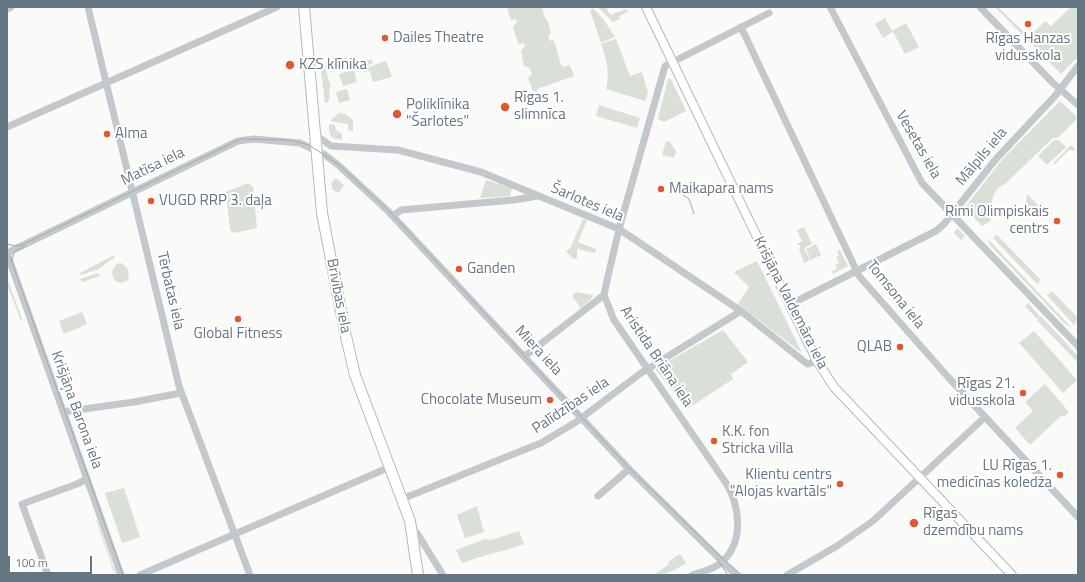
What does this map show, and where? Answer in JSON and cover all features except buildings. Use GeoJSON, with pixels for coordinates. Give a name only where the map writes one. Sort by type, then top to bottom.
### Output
{"type":"FeatureCollection","features":[{"type":"Feature","properties":{"kind":"highway","name":"Brīvības iela"},"geometry":{"type":"LineString","coordinates":[[304,7],[322,213],[354,372],[413,530],[418,575]]}},
{"type":"Feature","properties":{"kind":"main road","name":"Krišjāņa Valdemāra iela"},"geometry":{"type":"LineString","coordinates":[[646,7],[817,361],[834,387],[1012,575]]}},
{"type":"Feature","properties":{"kind":"street"},"geometry":{"type":"LineString","coordinates":[[7,9],[11,7]]}},
{"type":"Feature","properties":{"kind":"street","name":"Tērbatas iela"},"geometry":{"type":"LineString","coordinates":[[88,7],[181,393],[250,575]]}},
{"type":"Feature","properties":{"kind":"street"},"geometry":{"type":"LineString","coordinates":[[7,127],[277,7]]}},
{"type":"Feature","properties":{"kind":"street","name":"Vesetas iela"},"geometry":{"type":"LineString","coordinates":[[830,7],[916,174],[928,190],[951,215],[1078,346]]}},
{"type":"Feature","properties":{"kind":"street"},"geometry":{"type":"LineString","coordinates":[[980,7],[1078,105]]}},
{"type":"Feature","properties":{"kind":"street"},"geometry":{"type":"LineString","coordinates":[[671,61],[770,13]]}},
{"type":"Feature","properties":{"kind":"street","name":"Tomsona iela"},"geometry":{"type":"LineString","coordinates":[[741,27],[857,271],[899,322],[1078,517]]}},
{"type":"Feature","properties":{"kind":"street","name":"Aristida Briāna iela"},"geometry":{"type":"LineString","coordinates":[[671,61],[665,66],[662,73],[619,229],[604,296],[614,320],[734,498],[738,518],[735,538],[731,551],[722,562]]}},
{"type":"Feature","properties":{"kind":"street","name":"Mālpils iela"},"geometry":{"type":"LineString","coordinates":[[789,305],[936,230],[944,224],[1008,144],[1061,88],[1078,66]]}},
{"type":"Feature","properties":{"kind":"street","name":"Šarlotes iela"},"geometry":{"type":"LineString","coordinates":[[316,135],[328,145],[334,147],[384,149],[414,153],[481,172],[619,229],[741,311],[806,363],[813,363],[817,361]]}},
{"type":"Feature","properties":{"kind":"street","name":"Matīsa iela"},"geometry":{"type":"LineString","coordinates":[[7,253],[132,191],[241,140],[254,139],[290,141],[303,144],[316,150]]}},
{"type":"Feature","properties":{"kind":"street","name":"Miera iela"},"geometry":{"type":"LineString","coordinates":[[316,150],[337,164],[393,216],[629,469],[736,575]]}},
{"type":"Feature","properties":{"kind":"street"},"geometry":{"type":"LineString","coordinates":[[393,216],[401,210],[513,200],[539,196]]}},
{"type":"Feature","properties":{"kind":"street","name":"Krišjāņa Barona iela"},"geometry":{"type":"LineString","coordinates":[[7,253],[121,575]]}},
{"type":"Feature","properties":{"kind":"street"},"geometry":{"type":"LineString","coordinates":[[525,356],[604,296]]}},
{"type":"Feature","properties":{"kind":"street","name":"Palīdzības iela"},"geometry":{"type":"LineString","coordinates":[[402,499],[541,443],[582,417],[648,369],[741,311]]}},
{"type":"Feature","properties":{"kind":"street"},"geometry":{"type":"LineString","coordinates":[[63,412],[134,402],[181,393]]}},
{"type":"Feature","properties":{"kind":"street"},"geometry":{"type":"LineString","coordinates":[[788,575],[854,535],[892,505],[985,417]]}},
{"type":"Feature","properties":{"kind":"street"},"geometry":{"type":"LineString","coordinates":[[140,575],[390,467]]}},
{"type":"Feature","properties":{"kind":"street"},"geometry":{"type":"LineString","coordinates":[[598,496],[629,469]]}},
{"type":"Feature","properties":{"kind":"street"},"geometry":{"type":"LineString","coordinates":[[48,575],[22,504],[87,479]]}},
{"type":"Feature","properties":{"kind":"street"},"geometry":{"type":"LineString","coordinates":[[413,530],[424,543],[443,575]]}},
{"type":"Feature","properties":{"kind":"street"},"geometry":{"type":"LineString","coordinates":[[692,575],[722,562]]}},
{"type":"Feature","properties":{"kind":"shaded area"},"geometry":{"type":"Polygon","coordinates":[[[507,7],[542,7],[551,33],[548,36],[550,41],[553,40],[555,43],[561,65],[563,67],[570,65],[574,76],[537,89],[538,91],[533,91],[528,78],[532,74],[529,67],[524,66],[521,50],[525,47],[524,43],[519,44],[518,42],[513,26],[517,23],[516,19],[511,20],[507,7]]]}},
{"type":"Feature","properties":{"kind":"shaded area"},"geometry":{"type":"Polygon","coordinates":[[[598,7],[606,7],[610,15],[626,9],[628,12],[619,16],[620,19],[613,22],[598,7]]]}},
{"type":"Feature","properties":{"kind":"shaded area"},"geometry":{"type":"Polygon","coordinates":[[[995,7],[998,7],[1029,37],[1045,21],[1051,26],[1071,7],[1078,7],[1078,57],[1061,74],[995,7]]]}},
{"type":"Feature","properties":{"kind":"shaded area"},"geometry":{"type":"Polygon","coordinates":[[[594,9],[604,20],[615,37],[601,43],[590,10],[594,9]]]}},
{"type":"Feature","properties":{"kind":"shaded area"},"geometry":{"type":"Polygon","coordinates":[[[885,18],[892,31],[906,23],[919,47],[905,54],[893,32],[883,38],[875,24],[885,18]]]}},
{"type":"Feature","properties":{"kind":"shaded area"},"geometry":{"type":"Polygon","coordinates":[[[616,39],[630,76],[642,72],[648,93],[645,101],[606,89],[608,77],[607,66],[601,44],[616,39]]]}},
{"type":"Feature","properties":{"kind":"shaded area"},"geometry":{"type":"Polygon","coordinates":[[[347,57],[350,66],[332,72],[329,63],[347,57]]]}},
{"type":"Feature","properties":{"kind":"shaded area"},"geometry":{"type":"Polygon","coordinates":[[[372,59],[373,63],[368,65],[369,67],[386,61],[392,77],[373,82],[370,71],[364,72],[361,63],[372,59]]]}},
{"type":"Feature","properties":{"kind":"shaded area"},"geometry":{"type":"Polygon","coordinates":[[[323,61],[331,87],[329,87],[329,102],[325,103],[320,62],[323,61]]]}},
{"type":"Feature","properties":{"kind":"shaded area"},"geometry":{"type":"Polygon","coordinates":[[[354,70],[357,82],[343,86],[339,74],[354,70]]]}},
{"type":"Feature","properties":{"kind":"shaded area"},"geometry":{"type":"Polygon","coordinates":[[[668,79],[671,79],[686,111],[664,122],[658,119],[668,79]]]}},
{"type":"Feature","properties":{"kind":"shaded area"},"geometry":{"type":"Polygon","coordinates":[[[347,89],[350,100],[339,103],[336,92],[347,89]]]}},
{"type":"Feature","properties":{"kind":"shaded area"},"geometry":{"type":"Polygon","coordinates":[[[1060,101],[1076,116],[1076,120],[1058,138],[1053,138],[1005,184],[996,190],[992,200],[991,221],[982,226],[967,210],[966,206],[1001,161],[1060,101]]]}},
{"type":"Feature","properties":{"kind":"shaded area"},"geometry":{"type":"Polygon","coordinates":[[[599,105],[640,118],[637,128],[596,116],[599,105]]]}},
{"type":"Feature","properties":{"kind":"shaded area"},"geometry":{"type":"Polygon","coordinates":[[[339,113],[345,114],[353,120],[353,131],[348,130],[348,124],[330,121],[339,113]]]}},
{"type":"Feature","properties":{"kind":"shaded area"},"geometry":{"type":"Polygon","coordinates":[[[329,124],[335,125],[336,130],[342,134],[342,140],[332,138],[329,132],[329,124]]]}},
{"type":"Feature","properties":{"kind":"shaded area"},"geometry":{"type":"Polygon","coordinates":[[[1054,140],[1058,140],[1066,147],[1047,165],[1038,156],[1054,140]]]}},
{"type":"Feature","properties":{"kind":"shaded area"},"geometry":{"type":"Polygon","coordinates":[[[666,141],[670,142],[676,151],[674,158],[662,155],[666,141]]]}},
{"type":"Feature","properties":{"kind":"shaded area"},"geometry":{"type":"Polygon","coordinates":[[[1071,145],[1075,149],[1073,151],[1070,149],[1054,165],[1054,162],[1071,145]]]}},
{"type":"Feature","properties":{"kind":"shaded area"},"geometry":{"type":"Polygon","coordinates":[[[336,178],[344,185],[339,193],[333,190],[331,183],[336,178]]]}},
{"type":"Feature","properties":{"kind":"shaded area"},"geometry":{"type":"Polygon","coordinates":[[[486,180],[512,188],[510,196],[480,198],[486,180]]]}},
{"type":"Feature","properties":{"kind":"shaded area"},"geometry":{"type":"Polygon","coordinates":[[[248,183],[253,187],[257,228],[234,233],[230,230],[226,192],[248,183]]]}},
{"type":"Feature","properties":{"kind":"shaded area"},"geometry":{"type":"Polygon","coordinates":[[[1027,194],[1046,213],[1045,215],[1038,215],[1034,218],[1026,203],[1027,194]]]}},
{"type":"Feature","properties":{"kind":"shaded area"},"geometry":{"type":"Polygon","coordinates":[[[583,219],[587,220],[578,242],[596,249],[595,253],[577,249],[577,258],[573,259],[566,251],[571,247],[583,219]]]}},
{"type":"Feature","properties":{"kind":"shaded area"},"geometry":{"type":"Polygon","coordinates":[[[804,227],[812,244],[804,248],[810,260],[804,263],[799,248],[801,246],[797,244],[802,241],[797,230],[804,227]]]}},
{"type":"Feature","properties":{"kind":"shaded area"},"geometry":{"type":"Polygon","coordinates":[[[957,228],[965,236],[961,240],[954,233],[957,228]]]}},
{"type":"Feature","properties":{"kind":"shaded area"},"geometry":{"type":"Polygon","coordinates":[[[997,235],[1041,280],[1037,284],[993,238],[997,235]]]}},
{"type":"Feature","properties":{"kind":"shaded area"},"geometry":{"type":"Polygon","coordinates":[[[988,239],[1071,327],[1065,324],[989,244],[988,239]]]}},
{"type":"Feature","properties":{"kind":"shaded area"},"geometry":{"type":"Polygon","coordinates":[[[816,244],[821,255],[811,260],[806,249],[816,244]]]}},
{"type":"Feature","properties":{"kind":"shaded area"},"geometry":{"type":"Polygon","coordinates":[[[840,250],[848,266],[833,274],[832,271],[837,269],[835,265],[839,263],[836,257],[839,256],[837,251],[840,250]]]}},
{"type":"Feature","properties":{"kind":"shaded area"},"geometry":{"type":"Polygon","coordinates":[[[114,255],[115,257],[99,269],[81,275],[80,273],[114,255]]]}},
{"type":"Feature","properties":{"kind":"shaded area"},"geometry":{"type":"Polygon","coordinates":[[[757,261],[802,353],[738,304],[749,287],[734,272],[757,261]]]}},
{"type":"Feature","properties":{"kind":"shaded area"},"geometry":{"type":"Polygon","coordinates":[[[121,263],[127,269],[129,276],[127,281],[120,283],[114,280],[112,272],[116,264],[121,263]]]}},
{"type":"Feature","properties":{"kind":"shaded area"},"geometry":{"type":"Polygon","coordinates":[[[98,273],[100,276],[82,282],[80,279],[98,273]]]}},
{"type":"Feature","properties":{"kind":"shaded area"},"geometry":{"type":"Polygon","coordinates":[[[7,279],[22,318],[21,321],[7,284],[7,279]]]}},
{"type":"Feature","properties":{"kind":"shaded area"},"geometry":{"type":"Polygon","coordinates":[[[1052,291],[1076,316],[1077,320],[1074,325],[1047,295],[1052,291]]]}},
{"type":"Feature","properties":{"kind":"shaded area"},"geometry":{"type":"Polygon","coordinates":[[[576,292],[593,295],[592,298],[581,308],[572,296],[576,292]]]}},
{"type":"Feature","properties":{"kind":"shaded area"},"geometry":{"type":"Polygon","coordinates":[[[1028,303],[1040,316],[1037,319],[1025,306],[1028,303]]]}},
{"type":"Feature","properties":{"kind":"shaded area"},"geometry":{"type":"Polygon","coordinates":[[[82,312],[87,324],[64,334],[59,321],[82,312]]]}},
{"type":"Feature","properties":{"kind":"shaded area"},"geometry":{"type":"Polygon","coordinates":[[[1041,316],[1078,356],[1078,363],[1037,320],[1041,316]]]}},
{"type":"Feature","properties":{"kind":"shaded area"},"geometry":{"type":"Polygon","coordinates":[[[723,330],[748,362],[731,374],[733,379],[687,409],[655,369],[723,330]]]}},
{"type":"Feature","properties":{"kind":"shaded area"},"geometry":{"type":"Polygon","coordinates":[[[1034,331],[1077,380],[1063,393],[1019,343],[1034,331]]]}},
{"type":"Feature","properties":{"kind":"shaded area"},"geometry":{"type":"Polygon","coordinates":[[[1045,384],[1069,412],[1064,417],[1062,415],[1030,445],[1015,428],[1033,411],[1025,402],[1045,384]]]}},
{"type":"Feature","properties":{"kind":"shaded area"},"geometry":{"type":"Polygon","coordinates":[[[124,488],[140,537],[122,543],[105,493],[124,488]]]}},
{"type":"Feature","properties":{"kind":"shaded area"},"geometry":{"type":"Polygon","coordinates":[[[477,506],[484,532],[465,538],[457,515],[477,506]]]}},
{"type":"Feature","properties":{"kind":"shaded area"},"geometry":{"type":"Polygon","coordinates":[[[96,520],[115,572],[114,573],[96,520]]]}},
{"type":"Feature","properties":{"kind":"shaded area"},"geometry":{"type":"Polygon","coordinates":[[[519,531],[524,544],[462,563],[456,550],[485,539],[491,540],[519,531]]]}},
{"type":"Feature","properties":{"kind":"shaded area"},"geometry":{"type":"Polygon","coordinates":[[[680,554],[686,563],[671,572],[654,575],[669,564],[668,562],[680,554]]]}},
{"type":"Feature","properties":{"kind":"waterway"},"geometry":{"type":"LineString","coordinates":[[683,195],[689,199],[694,214]]}},
{"type":"Feature","properties":{"kind":"tram line"},"geometry":{"type":"LineString","coordinates":[[7,244],[16,246],[22,245],[241,139],[289,140],[309,145],[338,164],[389,211],[630,469],[724,560],[742,575]]}},
{"type":"Feature","properties":{"kind":"tram line"},"geometry":{"type":"LineString","coordinates":[[12,262],[14,252],[25,246]]}},
{"type":"Feature","properties":{"kind":"tram line"},"geometry":{"type":"LineString","coordinates":[[10,257],[123,575]]}},
{"type":"Feature","properties":{"kind":"tram line"},"geometry":{"type":"LineString","coordinates":[[717,559],[728,575]]}},
{"type":"Feature","properties":{"kind":"place","name":"Rīgas Hanzas vidusskola"},"geometry":{"type":"Point","coordinates":[1028,24]}},
{"type":"Feature","properties":{"kind":"place","name":"Dailes Theatre"},"geometry":{"type":"Point","coordinates":[385,38]}},
{"type":"Feature","properties":{"kind":"place","name":"KZS klīnika"},"geometry":{"type":"Point","coordinates":[290,65]}},
{"type":"Feature","properties":{"kind":"place","name":"Rīgas 1. slimnīca"},"geometry":{"type":"Point","coordinates":[505,107]}},
{"type":"Feature","properties":{"kind":"place","name":"Poliklīnika \"Šarlotes\""},"geometry":{"type":"Point","coordinates":[397,114]}},
{"type":"Feature","properties":{"kind":"place","name":"Alma"},"geometry":{"type":"Point","coordinates":[107,134]}},
{"type":"Feature","properties":{"kind":"place","name":"Maikapara nams"},"geometry":{"type":"Point","coordinates":[661,189]}},
{"type":"Feature","properties":{"kind":"place","name":"VUGD RRP 3. daļa"},"geometry":{"type":"Point","coordinates":[151,201]}},
{"type":"Feature","properties":{"kind":"place","name":"Rimi Olimpiskais centrs"},"geometry":{"type":"Point","coordinates":[1057,221]}},
{"type":"Feature","properties":{"kind":"place","name":"Ganden"},"geometry":{"type":"Point","coordinates":[459,269]}},
{"type":"Feature","properties":{"kind":"place","name":"Global Fitness"},"geometry":{"type":"Point","coordinates":[238,319]}},
{"type":"Feature","properties":{"kind":"place","name":"QLAB"},"geometry":{"type":"Point","coordinates":[900,347]}},
{"type":"Feature","properties":{"kind":"place","name":"Rīgas 21. vidusskola"},"geometry":{"type":"Point","coordinates":[1023,393]}},
{"type":"Feature","properties":{"kind":"place","name":"Chocolate Museum"},"geometry":{"type":"Point","coordinates":[550,400]}},
{"type":"Feature","properties":{"kind":"place","name":"K.K. fon Stricka villa"},"geometry":{"type":"Point","coordinates":[714,441]}},
{"type":"Feature","properties":{"kind":"place","name":"LU Rīgas 1. medicīnas koledža"},"geometry":{"type":"Point","coordinates":[1060,475]}},
{"type":"Feature","properties":{"kind":"place","name":"Klientu centrs \"Alojas kvartāls\""},"geometry":{"type":"Point","coordinates":[840,484]}},
{"type":"Feature","properties":{"kind":"place","name":"Rīgas dzemdību nams"},"geometry":{"type":"Point","coordinates":[914,523]}}]}
